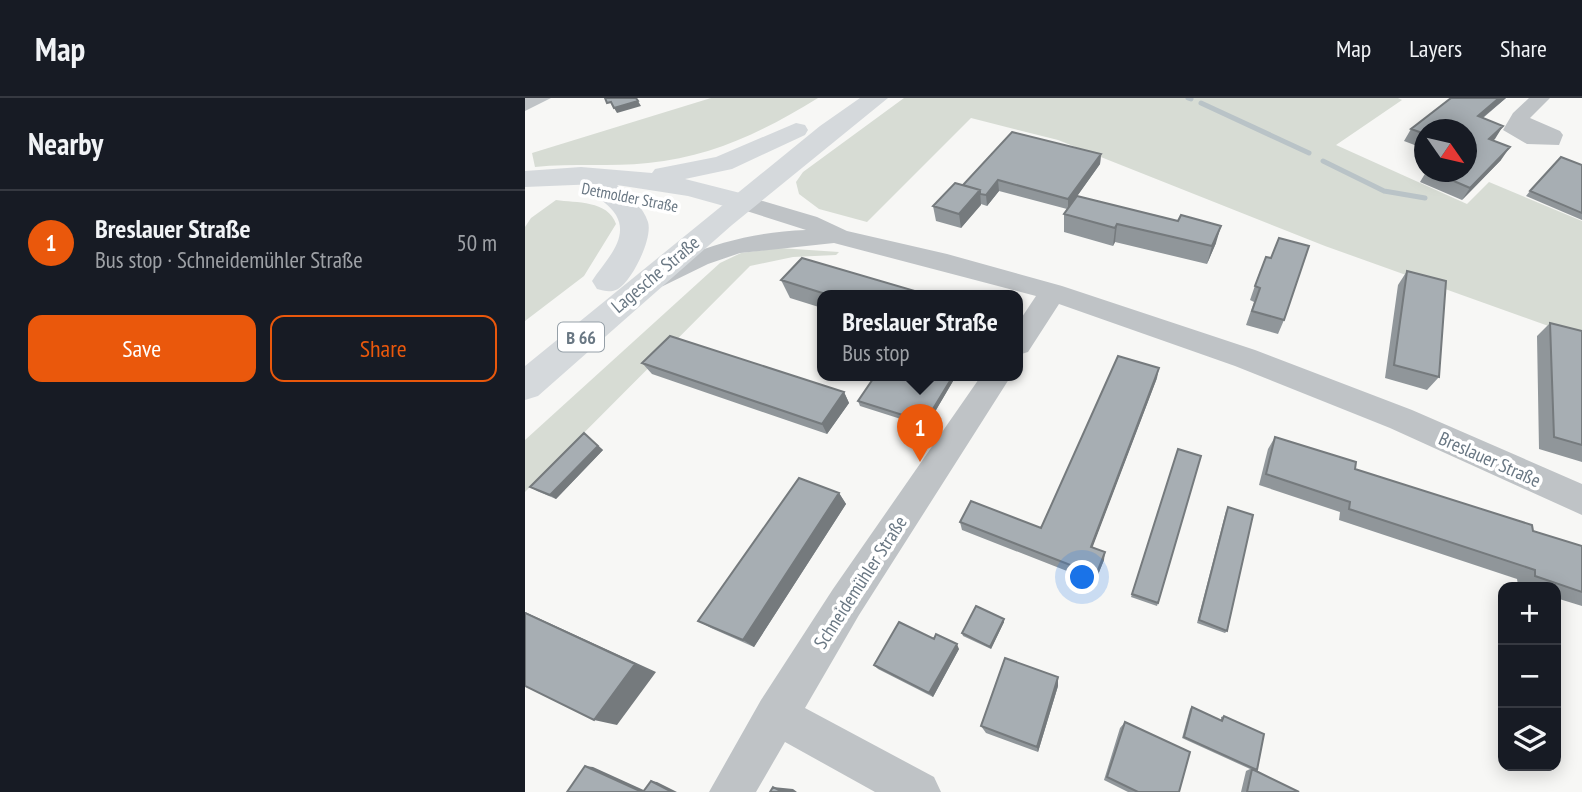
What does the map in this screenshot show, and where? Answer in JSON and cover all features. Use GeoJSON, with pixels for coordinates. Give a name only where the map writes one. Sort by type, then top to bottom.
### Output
{"type":"FeatureCollection","features":[{"type":"Feature","properties":{"kind":"main road","name":"B 66"},"geometry":{"type":"LineString","coordinates":[[717,206],[796,130],[844,98]]}},
{"type":"Feature","properties":{"kind":"main road","name":"B 66"},"geometry":{"type":"LineString","coordinates":[[717,206],[793,160],[876,98]]}},
{"type":"Feature","properties":{"kind":"main road"},"geometry":{"type":"LineString","coordinates":[[622,285],[636,226],[628,208],[610,182],[706,168],[796,130]]}},
{"type":"Feature","properties":{"kind":"main road","name":"Detmolder Straße"},"geometry":{"type":"LineString","coordinates":[[525,179],[570,174],[717,206]]}},
{"type":"Feature","properties":{"kind":"main road","name":"Detmolder Straße"},"geometry":{"type":"LineString","coordinates":[[525,187],[610,182]]}},
{"type":"Feature","properties":{"kind":"main road","name":"Lagesche Straße"},"geometry":{"type":"LineString","coordinates":[[525,351],[622,285],[717,206]]}},
{"type":"Feature","properties":{"kind":"main road","name":"Lagesche Straße"},"geometry":{"type":"LineString","coordinates":[[525,386],[622,285]]}},
{"type":"Feature","properties":{"kind":"street"},"geometry":{"type":"LineString","coordinates":[[525,105],[541,98]]}},
{"type":"Feature","properties":{"kind":"street"},"geometry":{"type":"LineString","coordinates":[[1518,120],[1541,98]]}},
{"type":"Feature","properties":{"kind":"street"},"geometry":{"type":"LineString","coordinates":[[793,160],[784,174],[781,193],[800,230]]}},
{"type":"Feature","properties":{"kind":"street","name":"Breslauer Straße"},"geometry":{"type":"LineString","coordinates":[[717,206],[800,230],[967,267],[1053,292],[1306,380],[1582,500]]}},
{"type":"Feature","properties":{"kind":"street","name":"Breslauer Straße"},"geometry":{"type":"LineString","coordinates":[[622,285],[722,247],[800,230]]}},
{"type":"Feature","properties":{"kind":"street"},"geometry":{"type":"LineString","coordinates":[[967,267],[991,290]]}},
{"type":"Feature","properties":{"kind":"street"},"geometry":{"type":"LineString","coordinates":[[1023,337],[1053,292]]}},
{"type":"Feature","properties":{"kind":"street","name":"Schneidemühler Straße"},"geometry":{"type":"LineString","coordinates":[[731,792],[846,602],[994,381]]}},
{"type":"Feature","properties":{"kind":"street"},"geometry":{"type":"LineString","coordinates":[[776,715],[919,792]]}},
{"type":"Feature","properties":{"kind":"shaded area"},"geometry":{"type":"Polygon","coordinates":[[[711,98],[818,98],[737,141],[694,155],[634,164],[535,167],[532,153],[711,98]]]}},
{"type":"Feature","properties":{"kind":"shaded area"},"geometry":{"type":"Polygon","coordinates":[[[904,98],[1398,98],[1402,100],[1336,145],[1467,204],[1489,182],[1582,221],[1582,338],[1325,246],[1058,140],[971,118],[867,222],[819,209],[799,194],[796,182],[803,172],[904,98]]]}},
{"type":"Feature","properties":{"kind":"shaded area"},"geometry":{"type":"Polygon","coordinates":[[[556,200],[599,207],[612,216],[616,224],[584,276],[525,321],[525,227],[531,218],[556,200]]]}},
{"type":"Feature","properties":{"kind":"shaded area"},"geometry":{"type":"Polygon","coordinates":[[[779,248],[839,252],[836,255],[793,257],[750,266],[525,492],[525,440],[720,263],[741,253],[779,248]]]}},
{"type":"Feature","properties":{"kind":"building"},"geometry":{"type":"Polygon","coordinates":[[[605,98],[636,98],[638,101],[614,108],[605,98]]]}},
{"type":"Feature","properties":{"kind":"building"},"geometry":{"type":"Polygon","coordinates":[[[1451,98],[1499,98],[1478,116],[1503,126],[1489,139],[1510,147],[1477,181],[1477,119],[1424,119],[1451,98]]]}},
{"type":"Feature","properties":{"kind":"building"},"geometry":{"type":"Polygon","coordinates":[[[1012,132],[1101,154],[1068,199],[998,180],[986,195],[980,194],[980,190],[963,185],[1012,132]]]}},
{"type":"Feature","properties":{"kind":"building"},"geometry":{"type":"Polygon","coordinates":[[[1561,157],[1582,165],[1582,213],[1530,191],[1561,157]]]}},
{"type":"Feature","properties":{"kind":"building"},"geometry":{"type":"Polygon","coordinates":[[[1456,182],[1476,182],[1470,188],[1456,182]]]}},
{"type":"Feature","properties":{"kind":"building"},"geometry":{"type":"Polygon","coordinates":[[[955,183],[980,190],[959,214],[933,206],[955,183]]]}},
{"type":"Feature","properties":{"kind":"building"},"geometry":{"type":"Polygon","coordinates":[[[1077,196],[1178,221],[1181,215],[1221,226],[1212,246],[1117,224],[1115,228],[1064,214],[1077,196]]]}},
{"type":"Feature","properties":{"kind":"building"},"geometry":{"type":"Polygon","coordinates":[[[1279,238],[1309,246],[1284,320],[1252,311],[1260,288],[1255,286],[1266,257],[1271,258],[1279,238]]]}},
{"type":"Feature","properties":{"kind":"building"},"geometry":{"type":"Polygon","coordinates":[[[802,258],[912,290],[817,291],[781,280],[802,258]]]}},
{"type":"Feature","properties":{"kind":"building"},"geometry":{"type":"Polygon","coordinates":[[[1407,271],[1446,281],[1439,377],[1394,365],[1407,271]]]}},
{"type":"Feature","properties":{"kind":"building"},"geometry":{"type":"Polygon","coordinates":[[[1550,323],[1582,331],[1582,445],[1554,437],[1550,323]]]}},
{"type":"Feature","properties":{"kind":"building"},"geometry":{"type":"Polygon","coordinates":[[[670,336],[844,392],[822,424],[642,363],[670,336]]]}},
{"type":"Feature","properties":{"kind":"building"},"geometry":{"type":"Polygon","coordinates":[[[1118,356],[1159,368],[1091,547],[1105,552],[1096,575],[960,522],[971,501],[1041,528],[1118,356]]]}},
{"type":"Feature","properties":{"kind":"building"},"geometry":{"type":"Polygon","coordinates":[[[872,381],[950,381],[925,422],[858,401],[872,381]]]}},
{"type":"Feature","properties":{"kind":"building"},"geometry":{"type":"Polygon","coordinates":[[[584,433],[598,446],[550,495],[530,487],[584,433]]]}},
{"type":"Feature","properties":{"kind":"building"},"geometry":{"type":"Polygon","coordinates":[[[1275,437],[1356,462],[1355,469],[1532,525],[1533,531],[1582,546],[1582,592],[1561,585],[1561,582],[1535,576],[1535,570],[1349,509],[1350,502],[1266,474],[1275,437]]]}},
{"type":"Feature","properties":{"kind":"building"},"geometry":{"type":"Polygon","coordinates":[[[1178,449],[1201,456],[1158,603],[1132,594],[1178,449]]]}},
{"type":"Feature","properties":{"kind":"building"},"geometry":{"type":"Polygon","coordinates":[[[799,478],[839,493],[743,640],[698,621],[799,478]]]}},
{"type":"Feature","properties":{"kind":"building"},"geometry":{"type":"Polygon","coordinates":[[[1228,507],[1253,515],[1227,631],[1199,620],[1228,507]]]}},
{"type":"Feature","properties":{"kind":"building"},"geometry":{"type":"Polygon","coordinates":[[[976,606],[1004,619],[990,647],[962,633],[976,606]]]}},
{"type":"Feature","properties":{"kind":"building"},"geometry":{"type":"Polygon","coordinates":[[[525,613],[635,664],[594,720],[525,686],[525,613]]]}},
{"type":"Feature","properties":{"kind":"building"},"geometry":{"type":"Polygon","coordinates":[[[899,622],[934,639],[936,634],[957,644],[929,693],[874,665],[899,622]]]}},
{"type":"Feature","properties":{"kind":"building"},"geometry":{"type":"Polygon","coordinates":[[[1005,658],[1058,677],[1037,747],[981,726],[1005,658]]]}},
{"type":"Feature","properties":{"kind":"building"},"geometry":{"type":"Polygon","coordinates":[[[1192,707],[1222,721],[1224,716],[1264,734],[1257,770],[1184,737],[1192,707]]]}},
{"type":"Feature","properties":{"kind":"building"},"geometry":{"type":"Polygon","coordinates":[[[1125,722],[1190,752],[1179,792],[1138,792],[1107,777],[1125,722]]]}},
{"type":"Feature","properties":{"kind":"building"},"geometry":{"type":"Polygon","coordinates":[[[585,766],[642,792],[567,792],[585,766]]]}},
{"type":"Feature","properties":{"kind":"building"},"geometry":{"type":"Polygon","coordinates":[[[1252,769],[1299,792],[1247,792],[1252,769]]]}},
{"type":"Feature","properties":{"kind":"building"},"geometry":{"type":"Polygon","coordinates":[[[651,781],[672,792],[643,792],[651,781]]]}},
{"type":"Feature","properties":{"kind":"waterway"},"geometry":{"type":"LineString","coordinates":[[1201,103],[1309,153]]}},
{"type":"Feature","properties":{"kind":"waterway"},"geometry":{"type":"LineString","coordinates":[[1323,161],[1384,191],[1425,198]]}},
{"type":"Feature","properties":{"kind":"place","name":"Breslauer Straße"},"geometry":{"type":"Point","coordinates":[920,462]}}]}
